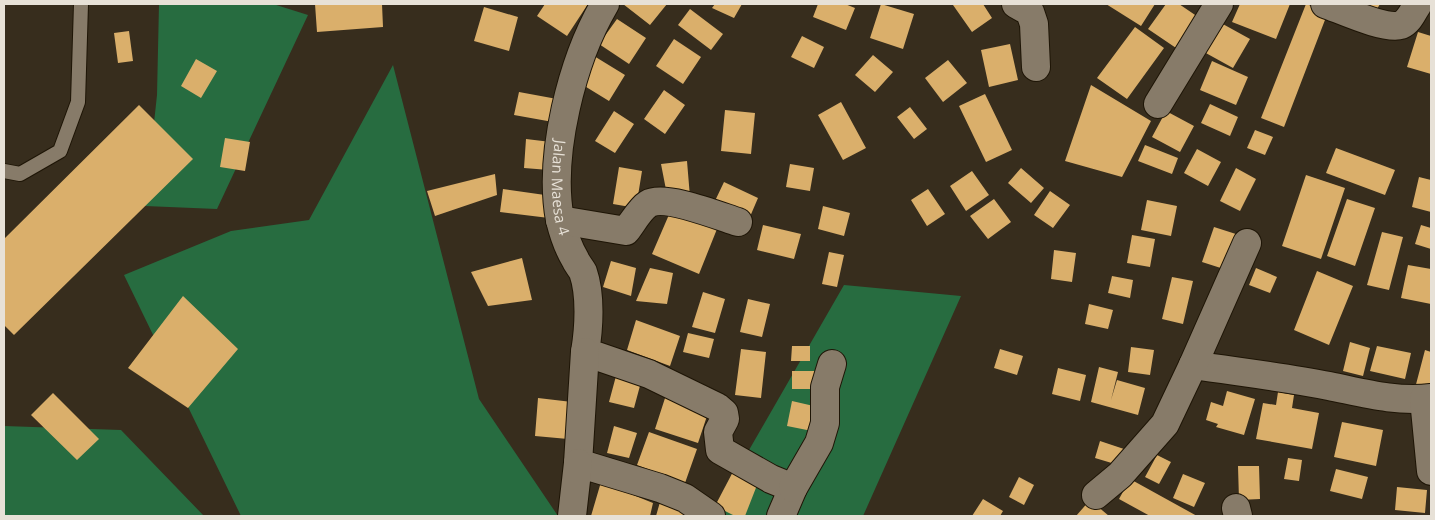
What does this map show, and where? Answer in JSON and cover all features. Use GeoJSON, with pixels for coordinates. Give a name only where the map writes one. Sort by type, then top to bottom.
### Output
{"type":"FeatureCollection","features":[{"type":"Feature","properties":{"kind":"street","name":"Jalan Maesa 4"},"geometry":{"type":"LineString","coordinates":[[572,516],[586,352],[587,300],[583,272],[574,258],[560,220],[558,164],[565,107],[589,35],[605,4]]}},
{"type":"Feature","properties":{"kind":"street"},"geometry":{"type":"LineString","coordinates":[[1016,4],[1030,12],[1034,24],[1036,67]]}},
{"type":"Feature","properties":{"kind":"street"},"geometry":{"type":"LineString","coordinates":[[1158,104],[1218,4]]}},
{"type":"Feature","properties":{"kind":"street"},"geometry":{"type":"LineString","coordinates":[[1325,4],[1379,23],[1400,25],[1409,19],[1418,4]]}},
{"type":"Feature","properties":{"kind":"street"},"geometry":{"type":"LineString","coordinates":[[560,220],[626,231],[646,205],[654,201],[675,203],[738,222]]}},
{"type":"Feature","properties":{"kind":"street"},"geometry":{"type":"LineString","coordinates":[[1096,496],[1120,475],[1164,424],[1193,365],[1247,243]]}},
{"type":"Feature","properties":{"kind":"street"},"geometry":{"type":"LineString","coordinates":[[586,352],[649,374],[717,406],[724,413],[725,419],[718,432],[720,450],[770,479],[793,488]]}},
{"type":"Feature","properties":{"kind":"street"},"geometry":{"type":"LineString","coordinates":[[781,516],[793,488],[819,443],[825,423],[825,387],[832,364]]}},
{"type":"Feature","properties":{"kind":"street"},"geometry":{"type":"LineString","coordinates":[[1193,365],[1330,386],[1378,397],[1400,400],[1427,399],[1431,471]]}},
{"type":"Feature","properties":{"kind":"street"},"geometry":{"type":"LineString","coordinates":[[578,463],[660,488],[685,498],[711,516]]}},
{"type":"Feature","properties":{"kind":"lane"},"geometry":{"type":"LineString","coordinates":[[4,171],[20,174],[60,151],[78,102],[81,4]]}},
{"type":"Feature","properties":{"kind":"green space"},"geometry":{"type":"Polygon","coordinates":[[[159,4],[273,4],[308,15],[217,209],[145,206],[157,95],[159,4]]]}},
{"type":"Feature","properties":{"kind":"green space"},"geometry":{"type":"Polygon","coordinates":[[[393,65],[479,399],[558,516],[241,516],[124,275],[231,231],[309,220],[393,65]]]}},
{"type":"Feature","properties":{"kind":"green space"},"geometry":{"type":"Polygon","coordinates":[[[844,285],[961,296],[863,516],[711,516],[844,285]]]}},
{"type":"Feature","properties":{"kind":"green space"},"geometry":{"type":"Polygon","coordinates":[[[4,426],[121,430],[204,516],[4,516],[4,426]]]}},
{"type":"Feature","properties":{"kind":"building"},"geometry":{"type":"Polygon","coordinates":[[[315,4],[382,4],[383,27],[317,32],[315,4]]]}},
{"type":"Feature","properties":{"kind":"building"},"geometry":{"type":"Polygon","coordinates":[[[545,4],[588,4],[567,36],[537,16],[545,4]]]}},
{"type":"Feature","properties":{"kind":"building"},"geometry":{"type":"Polygon","coordinates":[[[623,4],[667,4],[650,25],[623,4]]]}},
{"type":"Feature","properties":{"kind":"building"},"geometry":{"type":"Polygon","coordinates":[[[715,4],[742,4],[734,18],[712,8],[715,4]]]}},
{"type":"Feature","properties":{"kind":"building"},"geometry":{"type":"Polygon","coordinates":[[[818,4],[845,4],[855,8],[846,30],[813,17],[818,4]]]}},
{"type":"Feature","properties":{"kind":"building"},"geometry":{"type":"Polygon","coordinates":[[[881,4],[914,14],[903,49],[870,38],[881,4]]]}},
{"type":"Feature","properties":{"kind":"building"},"geometry":{"type":"Polygon","coordinates":[[[983,4],[992,18],[972,32],[953,5],[983,4]]]}},
{"type":"Feature","properties":{"kind":"building"},"geometry":{"type":"Polygon","coordinates":[[[1106,4],[1155,4],[1141,26],[1106,4]]]}},
{"type":"Feature","properties":{"kind":"building"},"geometry":{"type":"Polygon","coordinates":[[[1166,4],[1179,4],[1201,19],[1179,50],[1148,29],[1166,4]]]}},
{"type":"Feature","properties":{"kind":"building"},"geometry":{"type":"Polygon","coordinates":[[[1240,4],[1290,4],[1276,39],[1232,22],[1240,4]]]}},
{"type":"Feature","properties":{"kind":"building"},"geometry":{"type":"Polygon","coordinates":[[[1306,4],[1328,12],[1284,127],[1261,118],[1306,4]]]}},
{"type":"Feature","properties":{"kind":"building"},"geometry":{"type":"Polygon","coordinates":[[[1366,4],[1380,4],[1377,9],[1366,4]]]}},
{"type":"Feature","properties":{"kind":"building"},"geometry":{"type":"Polygon","coordinates":[[[484,7],[518,17],[509,51],[474,41],[484,7]]]}},
{"type":"Feature","properties":{"kind":"building"},"geometry":{"type":"Polygon","coordinates":[[[690,9],[723,34],[711,50],[678,25],[690,9]]]}},
{"type":"Feature","properties":{"kind":"building"},"geometry":{"type":"Polygon","coordinates":[[[617,19],[646,38],[629,64],[599,44],[617,19]]]}},
{"type":"Feature","properties":{"kind":"building"},"geometry":{"type":"Polygon","coordinates":[[[1221,23],[1250,39],[1233,68],[1204,52],[1221,23]]]}},
{"type":"Feature","properties":{"kind":"building"},"geometry":{"type":"Polygon","coordinates":[[[1135,27],[1164,48],[1127,99],[1097,78],[1135,27]]]}},
{"type":"Feature","properties":{"kind":"building"},"geometry":{"type":"Polygon","coordinates":[[[129,31],[133,61],[118,63],[114,33],[129,31]]]}},
{"type":"Feature","properties":{"kind":"building"},"geometry":{"type":"Polygon","coordinates":[[[1418,32],[1431,36],[1431,74],[1407,67],[1418,32]]]}},
{"type":"Feature","properties":{"kind":"building"},"geometry":{"type":"Polygon","coordinates":[[[802,36],[824,47],[814,68],[791,57],[802,36]]]}},
{"type":"Feature","properties":{"kind":"building"},"geometry":{"type":"Polygon","coordinates":[[[674,39],[701,57],[683,84],[656,66],[674,39]]]}},
{"type":"Feature","properties":{"kind":"building"},"geometry":{"type":"Polygon","coordinates":[[[1010,44],[1018,80],[989,87],[981,50],[1010,44]]]}},
{"type":"Feature","properties":{"kind":"building"},"geometry":{"type":"Polygon","coordinates":[[[873,55],[893,72],[875,92],[855,75],[873,55]]]}},
{"type":"Feature","properties":{"kind":"building"},"geometry":{"type":"Polygon","coordinates":[[[594,56],[625,75],[609,101],[578,82],[594,56]]]}},
{"type":"Feature","properties":{"kind":"building"},"geometry":{"type":"Polygon","coordinates":[[[196,59],[217,71],[201,98],[181,86],[196,59]]]}},
{"type":"Feature","properties":{"kind":"building"},"geometry":{"type":"Polygon","coordinates":[[[948,60],[967,83],[943,102],[925,78],[948,60]]]}},
{"type":"Feature","properties":{"kind":"building"},"geometry":{"type":"Polygon","coordinates":[[[1212,61],[1248,77],[1236,105],[1200,90],[1212,61]]]}},
{"type":"Feature","properties":{"kind":"building"},"geometry":{"type":"Polygon","coordinates":[[[1091,85],[1151,121],[1122,177],[1065,161],[1091,85]]]}},
{"type":"Feature","properties":{"kind":"building"},"geometry":{"type":"Polygon","coordinates":[[[664,90],[685,105],[665,134],[644,119],[664,90]]]}},
{"type":"Feature","properties":{"kind":"building"},"geometry":{"type":"Polygon","coordinates":[[[519,92],[557,99],[553,122],[514,115],[519,92]]]}},
{"type":"Feature","properties":{"kind":"building"},"geometry":{"type":"Polygon","coordinates":[[[985,94],[1012,150],[986,162],[959,106],[985,94]]]}},
{"type":"Feature","properties":{"kind":"building"},"geometry":{"type":"Polygon","coordinates":[[[841,102],[866,148],[843,160],[818,115],[841,102]]]}},
{"type":"Feature","properties":{"kind":"building"},"geometry":{"type":"Polygon","coordinates":[[[1210,104],[1238,117],[1230,136],[1201,123],[1210,104]]]}},
{"type":"Feature","properties":{"kind":"building"},"geometry":{"type":"Polygon","coordinates":[[[139,105],[193,159],[14,335],[4,325],[4,239],[139,105]]]}},
{"type":"Feature","properties":{"kind":"building"},"geometry":{"type":"Polygon","coordinates":[[[910,107],[927,129],[914,139],[897,117],[910,107]]]}},
{"type":"Feature","properties":{"kind":"building"},"geometry":{"type":"Polygon","coordinates":[[[725,110],[755,113],[751,154],[721,151],[725,110]]]}},
{"type":"Feature","properties":{"kind":"building"},"geometry":{"type":"Polygon","coordinates":[[[614,111],[634,124],[615,153],[595,141],[614,111]]]}},
{"type":"Feature","properties":{"kind":"building"},"geometry":{"type":"Polygon","coordinates":[[[1166,111],[1194,126],[1180,152],[1152,137],[1166,111]]]}},
{"type":"Feature","properties":{"kind":"building"},"geometry":{"type":"Polygon","coordinates":[[[1255,130],[1273,137],[1265,155],[1247,148],[1255,130]]]}},
{"type":"Feature","properties":{"kind":"building"},"geometry":{"type":"Polygon","coordinates":[[[225,138],[250,142],[245,171],[220,167],[225,138]]]}},
{"type":"Feature","properties":{"kind":"building"},"geometry":{"type":"Polygon","coordinates":[[[526,139],[551,142],[549,170],[524,168],[526,139]]]}},
{"type":"Feature","properties":{"kind":"building"},"geometry":{"type":"Polygon","coordinates":[[[1145,145],[1178,158],[1172,174],[1138,161],[1145,145]]]}},
{"type":"Feature","properties":{"kind":"building"},"geometry":{"type":"Polygon","coordinates":[[[1336,148],[1395,170],[1385,195],[1326,173],[1336,148]]]}},
{"type":"Feature","properties":{"kind":"building"},"geometry":{"type":"Polygon","coordinates":[[[1197,149],[1221,162],[1208,186],[1184,173],[1197,149]]]}},
{"type":"Feature","properties":{"kind":"building"},"geometry":{"type":"Polygon","coordinates":[[[687,161],[690,197],[668,200],[661,164],[687,161]]]}},
{"type":"Feature","properties":{"kind":"building"},"geometry":{"type":"Polygon","coordinates":[[[790,164],[814,168],[810,191],[786,187],[790,164]]]}},
{"type":"Feature","properties":{"kind":"building"},"geometry":{"type":"Polygon","coordinates":[[[619,167],[642,171],[636,208],[613,204],[619,167]]]}},
{"type":"Feature","properties":{"kind":"building"},"geometry":{"type":"Polygon","coordinates":[[[1021,168],[1044,188],[1031,203],[1008,183],[1021,168]]]}},
{"type":"Feature","properties":{"kind":"building"},"geometry":{"type":"Polygon","coordinates":[[[1236,168],[1256,179],[1240,211],[1220,201],[1236,168]]]}},
{"type":"Feature","properties":{"kind":"building"},"geometry":{"type":"Polygon","coordinates":[[[972,171],[989,195],[966,211],[950,186],[972,171]]]}},
{"type":"Feature","properties":{"kind":"building"},"geometry":{"type":"Polygon","coordinates":[[[495,174],[497,195],[435,216],[427,191],[495,174]]]}},
{"type":"Feature","properties":{"kind":"building"},"geometry":{"type":"Polygon","coordinates":[[[1306,175],[1345,188],[1321,259],[1282,246],[1306,175]]]}},
{"type":"Feature","properties":{"kind":"building"},"geometry":{"type":"Polygon","coordinates":[[[1419,177],[1431,180],[1431,212],[1412,207],[1419,177]]]}},
{"type":"Feature","properties":{"kind":"building"},"geometry":{"type":"Polygon","coordinates":[[[724,182],[758,198],[749,219],[714,203],[724,182]]]}},
{"type":"Feature","properties":{"kind":"building"},"geometry":{"type":"Polygon","coordinates":[[[503,189],[552,196],[549,218],[500,212],[503,189]]]}},
{"type":"Feature","properties":{"kind":"building"},"geometry":{"type":"Polygon","coordinates":[[[928,189],[945,214],[927,226],[911,200],[928,189]]]}},
{"type":"Feature","properties":{"kind":"building"},"geometry":{"type":"Polygon","coordinates":[[[1050,191],[1070,205],[1053,228],[1034,215],[1050,191]]]}},
{"type":"Feature","properties":{"kind":"building"},"geometry":{"type":"Polygon","coordinates":[[[994,199],[1011,222],[988,239],[970,216],[994,199]]]}},
{"type":"Feature","properties":{"kind":"building"},"geometry":{"type":"Polygon","coordinates":[[[1347,199],[1375,208],[1355,266],[1327,256],[1347,199]]]}},
{"type":"Feature","properties":{"kind":"building"},"geometry":{"type":"Polygon","coordinates":[[[1147,200],[1177,206],[1171,236],[1141,230],[1147,200]]]}},
{"type":"Feature","properties":{"kind":"building"},"geometry":{"type":"Polygon","coordinates":[[[823,206],[850,213],[844,236],[818,229],[823,206]]]}},
{"type":"Feature","properties":{"kind":"building"},"geometry":{"type":"Polygon","coordinates":[[[671,210],[717,229],[699,274],[652,254],[671,210]]]}},
{"type":"Feature","properties":{"kind":"building"},"geometry":{"type":"Polygon","coordinates":[[[763,225],[801,234],[794,259],[757,250],[763,225]]]}},
{"type":"Feature","properties":{"kind":"building"},"geometry":{"type":"Polygon","coordinates":[[[1421,225],[1431,228],[1431,249],[1415,244],[1421,225]]]}},
{"type":"Feature","properties":{"kind":"building"},"geometry":{"type":"Polygon","coordinates":[[[1214,227],[1239,235],[1227,270],[1202,262],[1214,227]]]}},
{"type":"Feature","properties":{"kind":"building"},"geometry":{"type":"Polygon","coordinates":[[[1382,232],[1403,237],[1389,290],[1367,285],[1382,232]]]}},
{"type":"Feature","properties":{"kind":"building"},"geometry":{"type":"Polygon","coordinates":[[[1132,235],[1155,239],[1150,267],[1127,263],[1132,235]]]}},
{"type":"Feature","properties":{"kind":"building"},"geometry":{"type":"Polygon","coordinates":[[[1054,250],[1076,253],[1072,282],[1051,279],[1054,250]]]}},
{"type":"Feature","properties":{"kind":"building"},"geometry":{"type":"Polygon","coordinates":[[[829,252],[844,255],[837,287],[822,284],[829,252]]]}},
{"type":"Feature","properties":{"kind":"building"},"geometry":{"type":"Polygon","coordinates":[[[522,258],[532,300],[488,306],[471,272],[522,258]]]}},
{"type":"Feature","properties":{"kind":"building"},"geometry":{"type":"Polygon","coordinates":[[[611,261],[636,268],[631,296],[603,287],[611,261]]]}},
{"type":"Feature","properties":{"kind":"building"},"geometry":{"type":"Polygon","coordinates":[[[1408,265],[1431,269],[1431,304],[1401,298],[1408,265]]]}},
{"type":"Feature","properties":{"kind":"building"},"geometry":{"type":"Polygon","coordinates":[[[650,268],[673,273],[667,304],[636,301],[650,268]]]}},
{"type":"Feature","properties":{"kind":"building"},"geometry":{"type":"Polygon","coordinates":[[[1256,268],[1277,277],[1270,293],[1249,285],[1256,268]]]}},
{"type":"Feature","properties":{"kind":"building"},"geometry":{"type":"Polygon","coordinates":[[[1317,271],[1353,286],[1329,345],[1294,330],[1317,271]]]}},
{"type":"Feature","properties":{"kind":"building"},"geometry":{"type":"Polygon","coordinates":[[[1112,276],[1133,280],[1130,298],[1108,293],[1112,276]]]}},
{"type":"Feature","properties":{"kind":"building"},"geometry":{"type":"Polygon","coordinates":[[[1172,277],[1193,281],[1183,324],[1162,319],[1172,277]]]}},
{"type":"Feature","properties":{"kind":"building"},"geometry":{"type":"Polygon","coordinates":[[[703,292],[725,299],[715,333],[692,327],[703,292]]]}},
{"type":"Feature","properties":{"kind":"building"},"geometry":{"type":"Polygon","coordinates":[[[183,296],[238,349],[188,408],[128,368],[183,296]]]}},
{"type":"Feature","properties":{"kind":"building"},"geometry":{"type":"Polygon","coordinates":[[[748,299],[770,304],[762,337],[740,332],[748,299]]]}},
{"type":"Feature","properties":{"kind":"building"},"geometry":{"type":"Polygon","coordinates":[[[1089,304],[1113,310],[1108,329],[1085,324],[1089,304]]]}},
{"type":"Feature","properties":{"kind":"building"},"geometry":{"type":"Polygon","coordinates":[[[636,320],[680,336],[670,366],[627,350],[636,320]]]}},
{"type":"Feature","properties":{"kind":"building"},"geometry":{"type":"Polygon","coordinates":[[[688,333],[714,339],[709,358],[683,352],[688,333]]]}},
{"type":"Feature","properties":{"kind":"building"},"geometry":{"type":"Polygon","coordinates":[[[1350,342],[1370,348],[1363,376],[1343,371],[1350,342]]]}},
{"type":"Feature","properties":{"kind":"building"},"geometry":{"type":"Polygon","coordinates":[[[792,346],[810,346],[810,361],[791,361],[792,346]]]}},
{"type":"Feature","properties":{"kind":"building"},"geometry":{"type":"Polygon","coordinates":[[[1377,346],[1411,353],[1405,379],[1370,371],[1377,346]]]}},
{"type":"Feature","properties":{"kind":"building"},"geometry":{"type":"Polygon","coordinates":[[[1131,347],[1154,350],[1150,375],[1128,372],[1131,347]]]}},
{"type":"Feature","properties":{"kind":"building"},"geometry":{"type":"Polygon","coordinates":[[[741,349],[766,352],[761,398],[735,395],[741,349]]]}},
{"type":"Feature","properties":{"kind":"building"},"geometry":{"type":"Polygon","coordinates":[[[1000,349],[1023,356],[1017,375],[994,368],[1000,349]]]}},
{"type":"Feature","properties":{"kind":"building"},"geometry":{"type":"Polygon","coordinates":[[[1425,350],[1431,352],[1431,388],[1414,392],[1425,350]]]}},
{"type":"Feature","properties":{"kind":"building"},"geometry":{"type":"Polygon","coordinates":[[[1099,367],[1118,372],[1111,400],[1117,380],[1145,388],[1138,415],[1091,402],[1099,367]]]}},
{"type":"Feature","properties":{"kind":"building"},"geometry":{"type":"Polygon","coordinates":[[[1058,368],[1086,375],[1080,401],[1052,394],[1058,368]]]}},
{"type":"Feature","properties":{"kind":"building"},"geometry":{"type":"Polygon","coordinates":[[[792,371],[816,371],[816,389],[792,389],[792,371]]]}},
{"type":"Feature","properties":{"kind":"building"},"geometry":{"type":"Polygon","coordinates":[[[616,376],[641,382],[634,408],[609,402],[616,376]]]}},
{"type":"Feature","properties":{"kind":"building"},"geometry":{"type":"Polygon","coordinates":[[[1227,391],[1255,399],[1244,435],[1216,427],[1218,424],[1206,420],[1211,402],[1223,406],[1227,391]]]}},
{"type":"Feature","properties":{"kind":"building"},"geometry":{"type":"Polygon","coordinates":[[[1278,392],[1294,395],[1292,408],[1319,413],[1312,449],[1256,439],[1263,403],[1276,405],[1278,392]]]}},
{"type":"Feature","properties":{"kind":"building"},"geometry":{"type":"Polygon","coordinates":[[[53,393],[99,439],[77,460],[31,415],[53,393]]]}},
{"type":"Feature","properties":{"kind":"building"},"geometry":{"type":"Polygon","coordinates":[[[666,395],[709,410],[698,443],[655,429],[666,395]]]}},
{"type":"Feature","properties":{"kind":"building"},"geometry":{"type":"Polygon","coordinates":[[[538,398],[572,402],[568,439],[535,436],[538,398]]]}},
{"type":"Feature","properties":{"kind":"building"},"geometry":{"type":"Polygon","coordinates":[[[792,401],[818,407],[812,431],[787,426],[792,401]]]}},
{"type":"Feature","properties":{"kind":"building"},"geometry":{"type":"Polygon","coordinates":[[[1342,422],[1383,430],[1376,466],[1334,457],[1342,422]]]}},
{"type":"Feature","properties":{"kind":"building"},"geometry":{"type":"Polygon","coordinates":[[[614,426],[637,433],[629,458],[607,453],[614,426]]]}},
{"type":"Feature","properties":{"kind":"building"},"geometry":{"type":"Polygon","coordinates":[[[649,432],[697,449],[685,483],[637,465],[649,432]]]}},
{"type":"Feature","properties":{"kind":"building"},"geometry":{"type":"Polygon","coordinates":[[[1100,441],[1130,451],[1125,467],[1095,458],[1100,441]]]}},
{"type":"Feature","properties":{"kind":"building"},"geometry":{"type":"Polygon","coordinates":[[[1157,455],[1171,462],[1159,484],[1145,477],[1157,455]]]}},
{"type":"Feature","properties":{"kind":"building"},"geometry":{"type":"Polygon","coordinates":[[[1288,458],[1302,460],[1299,481],[1284,479],[1288,458]]]}},
{"type":"Feature","properties":{"kind":"building"},"geometry":{"type":"Polygon","coordinates":[[[736,466],[759,480],[745,516],[735,516],[715,506],[736,466]]]}},
{"type":"Feature","properties":{"kind":"building"},"geometry":{"type":"Polygon","coordinates":[[[1238,466],[1259,466],[1260,499],[1239,500],[1238,466]]]}},
{"type":"Feature","properties":{"kind":"building"},"geometry":{"type":"Polygon","coordinates":[[[1336,469],[1368,477],[1362,499],[1330,491],[1336,469]]]}},
{"type":"Feature","properties":{"kind":"building"},"geometry":{"type":"Polygon","coordinates":[[[1183,474],[1205,483],[1194,507],[1173,498],[1183,474]]]}},
{"type":"Feature","properties":{"kind":"building"},"geometry":{"type":"Polygon","coordinates":[[[1019,477],[1034,485],[1024,505],[1009,497],[1019,477]]]}},
{"type":"Feature","properties":{"kind":"building"},"geometry":{"type":"Polygon","coordinates":[[[1130,479],[1197,516],[1150,516],[1119,499],[1130,479]]]}},
{"type":"Feature","properties":{"kind":"building"},"geometry":{"type":"Polygon","coordinates":[[[601,482],[653,503],[650,516],[591,516],[601,482]]]}},
{"type":"Feature","properties":{"kind":"building"},"geometry":{"type":"Polygon","coordinates":[[[1397,487],[1427,490],[1425,513],[1395,510],[1397,487]]]}},
{"type":"Feature","properties":{"kind":"building"},"geometry":{"type":"Polygon","coordinates":[[[662,495],[692,516],[656,516],[662,495]]]}},
{"type":"Feature","properties":{"kind":"building"},"geometry":{"type":"Polygon","coordinates":[[[983,499],[1003,511],[1000,516],[972,516],[983,499]]]}},
{"type":"Feature","properties":{"kind":"building"},"geometry":{"type":"Polygon","coordinates":[[[1090,500],[1109,516],[1076,516],[1090,500]]]}}]}
